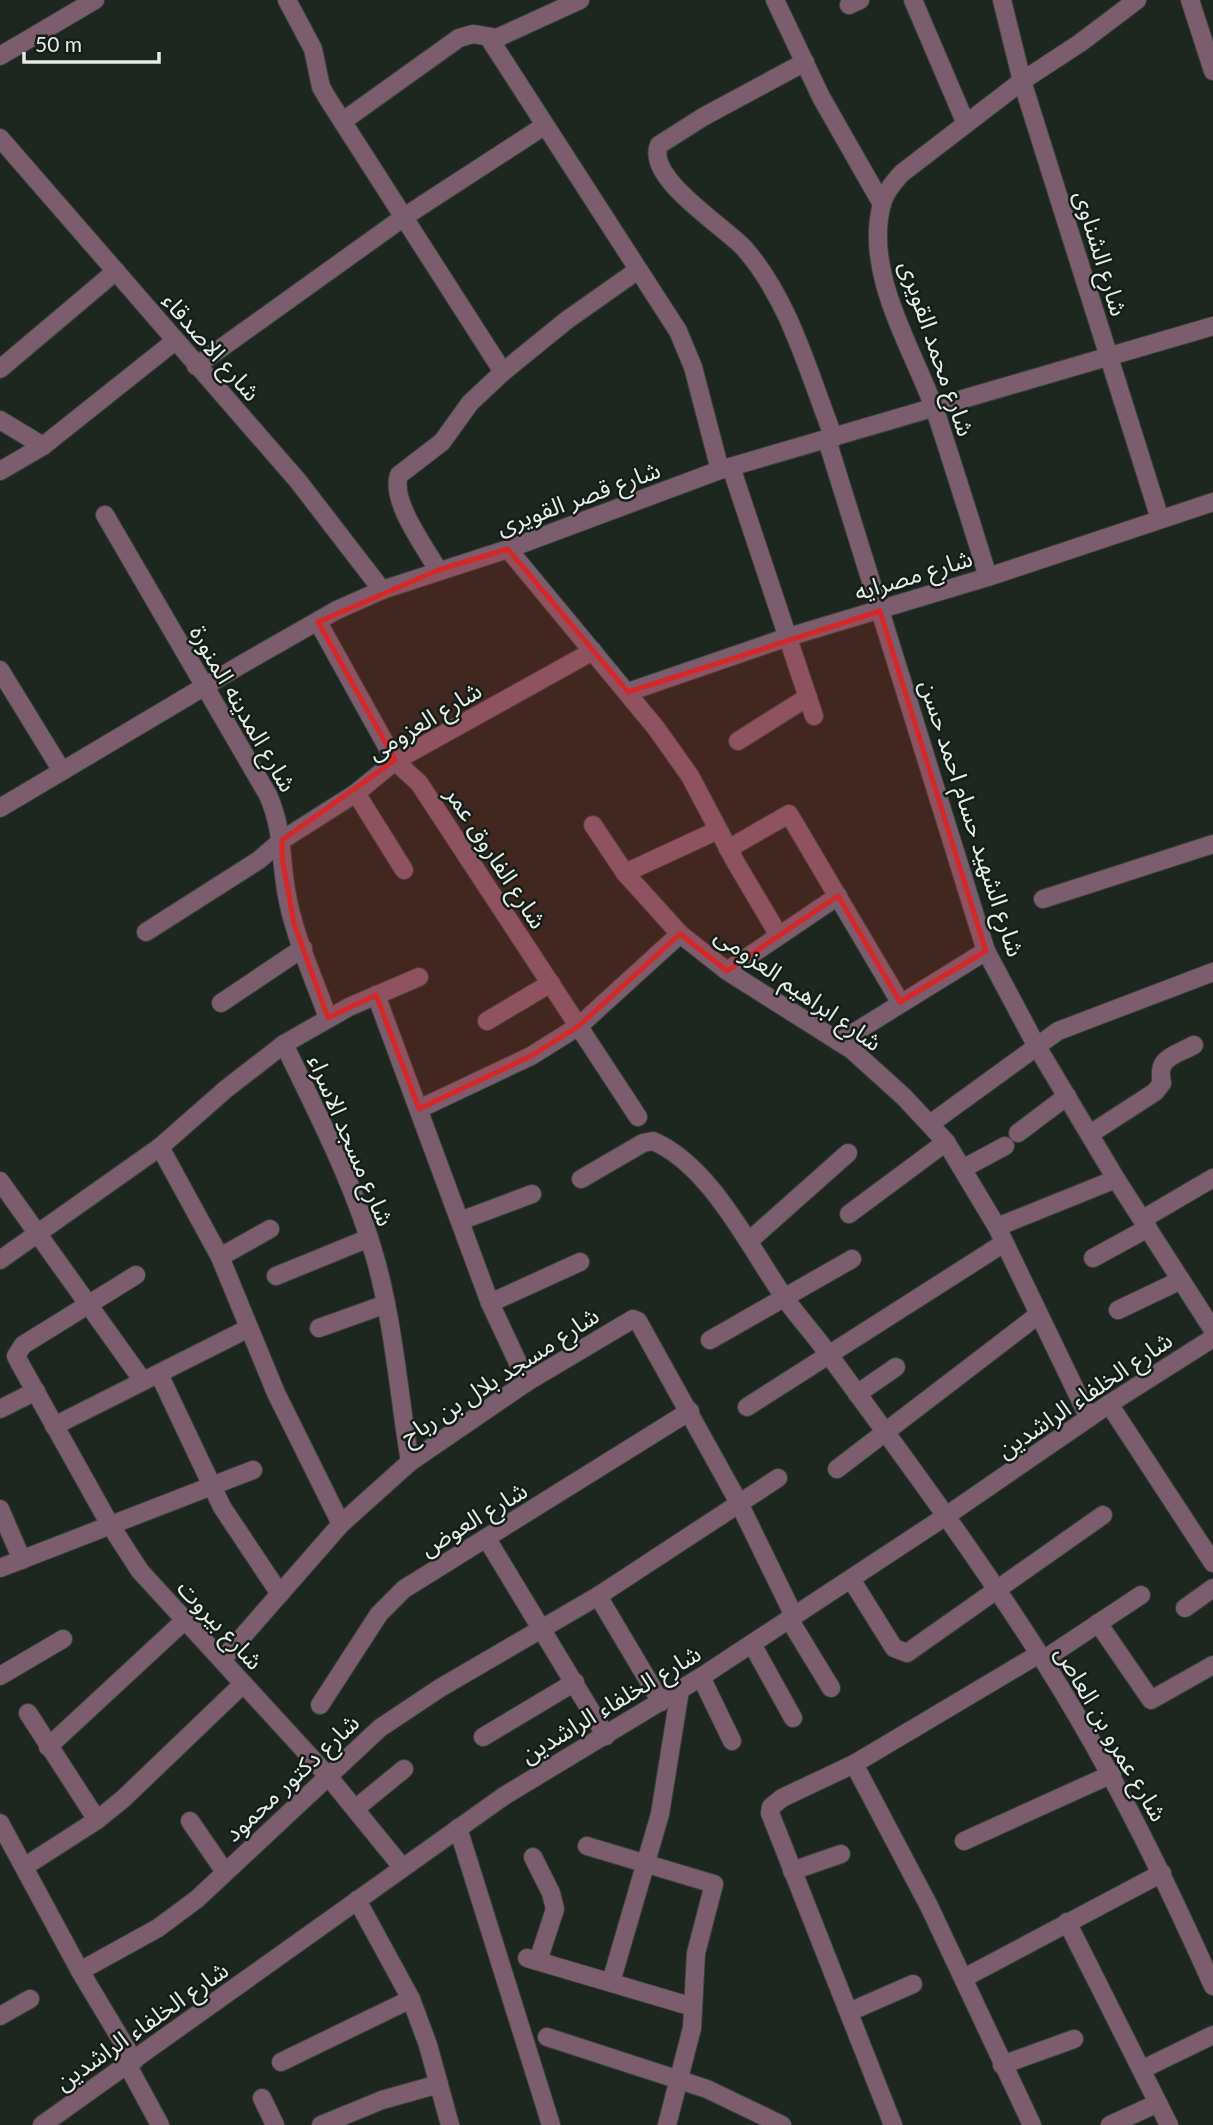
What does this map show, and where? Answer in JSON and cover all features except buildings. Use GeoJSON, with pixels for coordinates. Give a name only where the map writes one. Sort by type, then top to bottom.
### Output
{"type":"FeatureCollection","features":[{"type":"Feature","properties":{"kind":"street"},"geometry":{"type":"LineString","coordinates":[[0,56],[95,0]]}},
{"type":"Feature","properties":{"kind":"street"},"geometry":{"type":"LineString","coordinates":[[287,0],[313,49],[321,87],[503,372]]}},
{"type":"Feature","properties":{"kind":"street"},"geometry":{"type":"LineString","coordinates":[[343,121],[459,38],[473,34],[498,38],[580,0]]}},
{"type":"Feature","properties":{"kind":"street"},"geometry":{"type":"LineString","coordinates":[[775,0],[842,137],[882,204]]}},
{"type":"Feature","properties":{"kind":"street"},"geometry":{"type":"LineString","coordinates":[[913,0],[966,124]]}},
{"type":"Feature","properties":{"kind":"street","name":"شارع الشناوى"},"geometry":{"type":"LineString","coordinates":[[1002,0],[1022,81],[1160,519]]}},
{"type":"Feature","properties":{"kind":"street"},"geometry":{"type":"LineString","coordinates":[[882,204],[889,188],[902,173],[1022,81],[1080,43],[1137,0]]}},
{"type":"Feature","properties":{"kind":"street"},"geometry":{"type":"LineString","coordinates":[[1190,0],[1213,71]]}},
{"type":"Feature","properties":{"kind":"street"},"geometry":{"type":"LineString","coordinates":[[489,38],[678,331],[693,367],[726,469],[814,716]]}},
{"type":"Feature","properties":{"kind":"street","name":"شارع الشهيد حسام احمد حسن"},"geometry":{"type":"LineString","coordinates":[[805,62],[703,117],[659,145],[657,152],[665,172],[680,193],[744,247],[765,275],[782,306],[831,439],[880,611],[986,951],[1036,1045],[1116,1179],[1181,1280],[1212,1339]]}},
{"type":"Feature","properties":{"kind":"street"},"geometry":{"type":"LineString","coordinates":[[196,366],[404,217],[544,126]]}},
{"type":"Feature","properties":{"kind":"street","name":"شارع الاصدقاء"},"geometry":{"type":"LineString","coordinates":[[0,138],[298,481],[382,590]]}},
{"type":"Feature","properties":{"kind":"street","name":"شارع محمد القويرى"},"geometry":{"type":"LineString","coordinates":[[882,204],[881,265],[889,297],[934,410],[988,577]]}},
{"type":"Feature","properties":{"kind":"street"},"geometry":{"type":"LineString","coordinates":[[438,570],[400,504],[396,484],[406,468],[442,442],[470,403],[503,372],[566,320],[638,270]]}},
{"type":"Feature","properties":{"kind":"street"},"geometry":{"type":"LineString","coordinates":[[0,369],[116,271]]}},
{"type":"Feature","properties":{"kind":"street","name":"شارع قصر القويرى"},"geometry":{"type":"LineString","coordinates":[[0,808],[203,687],[318,622],[382,590],[508,549],[726,469],[1213,326]]}},
{"type":"Feature","properties":{"kind":"street"},"geometry":{"type":"LineString","coordinates":[[0,471],[43,446],[175,341]]}},
{"type":"Feature","properties":{"kind":"street"},"geometry":{"type":"LineString","coordinates":[[0,420],[43,446]]}},
{"type":"Feature","properties":{"kind":"street","name":"شارع مصرايه"},"geometry":{"type":"LineString","coordinates":[[628,692],[788,637],[988,577],[1213,502]]}},
{"type":"Feature","properties":{"kind":"street","name":"شارع المدينه المنورة"},"geometry":{"type":"LineString","coordinates":[[105,515],[268,795],[282,840],[286,890],[328,1018]]}},
{"type":"Feature","properties":{"kind":"street"},"geometry":{"type":"LineString","coordinates":[[508,549],[628,692],[690,776],[778,934]]}},
{"type":"Feature","properties":{"kind":"street","name":"شارع الفاروق عمر"},"geometry":{"type":"LineString","coordinates":[[318,622],[395,761],[419,783],[638,1118]]}},
{"type":"Feature","properties":{"kind":"street","name":"شارع العزومى"},"geometry":{"type":"LineString","coordinates":[[146,932],[259,860],[282,840],[356,793],[395,761],[593,651]]}},
{"type":"Feature","properties":{"kind":"street"},"geometry":{"type":"LineString","coordinates":[[0,670],[62,771]]}},
{"type":"Feature","properties":{"kind":"street"},"geometry":{"type":"LineString","coordinates":[[738,741],[808,697]]}},
{"type":"Feature","properties":{"kind":"street"},"geometry":{"type":"LineString","coordinates":[[356,793],[404,870]]}},
{"type":"Feature","properties":{"kind":"street"},"geometry":{"type":"LineString","coordinates":[[729,849],[789,814],[900,1002]]}},
{"type":"Feature","properties":{"kind":"street","name":"شارع ابراهيم العزومى"},"geometry":{"type":"LineString","coordinates":[[593,825],[625,873],[680,934],[727,971],[839,1042],[895,1090],[946,1142],[964,1168],[1001,1235],[1089,1418]]}},
{"type":"Feature","properties":{"kind":"street"},"geometry":{"type":"LineString","coordinates":[[625,873],[718,830]]}},
{"type":"Feature","properties":{"kind":"street"},"geometry":{"type":"LineString","coordinates":[[1043,899],[1213,844]]}},
{"type":"Feature","properties":{"kind":"street"},"geometry":{"type":"LineString","coordinates":[[727,971],[778,934],[838,896]]}},
{"type":"Feature","properties":{"kind":"street"},"geometry":{"type":"LineString","coordinates":[[419,1109],[531,1056],[579,1026],[680,934]]}},
{"type":"Feature","properties":{"kind":"street"},"geometry":{"type":"LineString","coordinates":[[221,1003],[303,948]]}},
{"type":"Feature","properties":{"kind":"street"},"geometry":{"type":"LineString","coordinates":[[839,1042],[986,951]]}},
{"type":"Feature","properties":{"kind":"street"},"geometry":{"type":"LineString","coordinates":[[930,1125],[1036,1045],[1072,1024],[1213,972]]}},
{"type":"Feature","properties":{"kind":"street"},"geometry":{"type":"LineString","coordinates":[[0,1260],[160,1147],[226,1088],[284,1044],[328,1018],[419,977]]}},
{"type":"Feature","properties":{"kind":"street"},"geometry":{"type":"LineString","coordinates":[[487,1021],[551,983]]}},
{"type":"Feature","properties":{"kind":"street"},"geometry":{"type":"LineString","coordinates":[[376,995],[490,1303],[527,1382]]}},
{"type":"Feature","properties":{"kind":"street","name":"شارع مسجد الاسراء"},"geometry":{"type":"LineString","coordinates":[[284,1044],[356,1200],[369,1238],[386,1304],[410,1462]]}},
{"type":"Feature","properties":{"kind":"street"},"geometry":{"type":"LineString","coordinates":[[1090,1134],[1154,1092],[1162,1083],[1159,1071],[1161,1064],[1194,1045]]}},
{"type":"Feature","properties":{"kind":"street"},"geometry":{"type":"LineString","coordinates":[[1018,1133],[1067,1096]]}},
{"type":"Feature","properties":{"kind":"street","name":"شارع عمرو بن العاص"},"geometry":{"type":"LineString","coordinates":[[581,1179],[643,1143],[653,1141],[683,1162],[722,1201],[784,1297],[829,1354],[946,1516],[1041,1657],[1112,1774],[1162,1873],[1213,1986]]}},
{"type":"Feature","properties":{"kind":"street"},"geometry":{"type":"LineString","coordinates":[[849,1214],[946,1142]]}},
{"type":"Feature","properties":{"kind":"street"},"geometry":{"type":"LineString","coordinates":[[964,1168],[1005,1146]]}},
{"type":"Feature","properties":{"kind":"street"},"geometry":{"type":"LineString","coordinates":[[160,1147],[220,1257],[276,1393],[341,1524]]}},
{"type":"Feature","properties":{"kind":"street"},"geometry":{"type":"LineString","coordinates":[[749,1241],[848,1153]]}},
{"type":"Feature","properties":{"kind":"street"},"geometry":{"type":"LineString","coordinates":[[1093,1258],[1213,1178]]}},
{"type":"Feature","properties":{"kind":"street"},"geometry":{"type":"LineString","coordinates":[[747,1407],[1001,1235],[1116,1179]]}},
{"type":"Feature","properties":{"kind":"street"},"geometry":{"type":"LineString","coordinates":[[0,1181],[89,1305],[151,1378],[241,1538],[280,1594]]}},
{"type":"Feature","properties":{"kind":"street"},"geometry":{"type":"LineString","coordinates":[[460,1222],[532,1194]]}},
{"type":"Feature","properties":{"kind":"street"},"geometry":{"type":"LineString","coordinates":[[220,1257],[270,1229]]}},
{"type":"Feature","properties":{"kind":"street"},"geometry":{"type":"LineString","coordinates":[[276,1276],[369,1238]]}},
{"type":"Feature","properties":{"kind":"street"},"geometry":{"type":"LineString","coordinates":[[710,1340],[852,1259]]}},
{"type":"Feature","properties":{"kind":"street"},"geometry":{"type":"LineString","coordinates":[[490,1303],[580,1262]]}},
{"type":"Feature","properties":{"kind":"street"},"geometry":{"type":"LineString","coordinates":[[89,1305],[136,1275]]}},
{"type":"Feature","properties":{"kind":"street"},"geometry":{"type":"LineString","coordinates":[[1118,1310],[1181,1280]]}},
{"type":"Feature","properties":{"kind":"street"},"geometry":{"type":"LineString","coordinates":[[319,1328],[386,1304]]}},
{"type":"Feature","properties":{"kind":"street","name":"شارع بيروت"},"geometry":{"type":"LineString","coordinates":[[89,1305],[18,1349],[19,1362],[54,1426],[109,1523],[140,1571],[328,1776],[402,1867]]}},
{"type":"Feature","properties":{"kind":"street"},"geometry":{"type":"LineString","coordinates":[[837,1469],[1038,1315]]}},
{"type":"Feature","properties":{"kind":"street","name":"شارع مسجد بلال بن رباح"},"geometry":{"type":"LineString","coordinates":[[222,1660],[341,1524],[410,1462],[527,1382],[632,1319],[638,1321],[651,1341],[690,1411]]}},
{"type":"Feature","properties":{"kind":"street"},"geometry":{"type":"LineString","coordinates":[[54,1426],[249,1328]]}},
{"type":"Feature","properties":{"kind":"street","name":"شارع الخلفاء الراشدين"},"geometry":{"type":"LineString","coordinates":[[42,2125],[504,1796],[701,1677],[946,1516],[1109,1404],[1212,1339]]}},
{"type":"Feature","properties":{"kind":"street"},"geometry":{"type":"LineString","coordinates":[[857,1394],[895,1367]]}},
{"type":"Feature","properties":{"kind":"street"},"geometry":{"type":"LineString","coordinates":[[0,1409],[36,1391]]}},
{"type":"Feature","properties":{"kind":"street"},"geometry":{"type":"LineString","coordinates":[[1109,1404],[1213,1563]]}},
{"type":"Feature","properties":{"kind":"street"},"geometry":{"type":"LineString","coordinates":[[690,1411],[739,1503],[791,1618],[831,1688]]}},
{"type":"Feature","properties":{"kind":"street","name":"شارع العوض"},"geometry":{"type":"LineString","coordinates":[[320,1705],[390,1601],[418,1580],[690,1411]]}},
{"type":"Feature","properties":{"kind":"street"},"geometry":{"type":"LineString","coordinates":[[0,1568],[109,1523],[253,1470]]}},
{"type":"Feature","properties":{"kind":"street","name":"شارع دكتور محمود"},"geometry":{"type":"LineString","coordinates":[[80,1971],[158,1928],[225,1872],[363,1741],[400,1714],[598,1596],[778,1478]]}},
{"type":"Feature","properties":{"kind":"street"},"geometry":{"type":"LineString","coordinates":[[0,1509],[22,1560]]}},
{"type":"Feature","properties":{"kind":"street"},"geometry":{"type":"LineString","coordinates":[[851,1579],[894,1648],[901,1653],[907,1653],[1103,1515]]}},
{"type":"Feature","properties":{"kind":"street"},"geometry":{"type":"LineString","coordinates":[[487,1539],[606,1736]]}},
{"type":"Feature","properties":{"kind":"street"},"geometry":{"type":"LineString","coordinates":[[1185,1608],[1213,1588]]}},
{"type":"Feature","properties":{"kind":"street"},"geometry":{"type":"LineString","coordinates":[[893,2125],[792,1871],[770,1813],[771,1807],[782,1798],[854,1764],[1041,1657],[1141,1595]]}},
{"type":"Feature","properties":{"kind":"street"},"geometry":{"type":"LineString","coordinates":[[598,1596],[661,1702]]}},
{"type":"Feature","properties":{"kind":"street"},"geometry":{"type":"LineString","coordinates":[[48,1747],[184,1621]]}},
{"type":"Feature","properties":{"kind":"street"},"geometry":{"type":"LineString","coordinates":[[1098,1623],[1151,1699],[1213,1665]]}},
{"type":"Feature","properties":{"kind":"street"},"geometry":{"type":"LineString","coordinates":[[0,1676],[64,1639]]}},
{"type":"Feature","properties":{"kind":"street"},"geometry":{"type":"LineString","coordinates":[[752,1644],[793,1718]]}},
{"type":"Feature","properties":{"kind":"street"},"geometry":{"type":"LineString","coordinates":[[701,1677],[732,1741]]}},
{"type":"Feature","properties":{"kind":"street"},"geometry":{"type":"LineString","coordinates":[[483,1737],[575,1682]]}},
{"type":"Feature","properties":{"kind":"street"},"geometry":{"type":"LineString","coordinates":[[24,1867],[97,1820],[243,1684]]}},
{"type":"Feature","properties":{"kind":"street"},"geometry":{"type":"LineString","coordinates":[[611,1982],[646,1863],[668,1773],[680,1690]]}},
{"type":"Feature","properties":{"kind":"street"},"geometry":{"type":"LineString","coordinates":[[28,1713],[97,1820]]}},
{"type":"Feature","properties":{"kind":"street"},"geometry":{"type":"LineString","coordinates":[[854,1764],[964,1978],[1032,2125]]}},
{"type":"Feature","properties":{"kind":"street"},"geometry":{"type":"LineString","coordinates":[[355,1809],[404,1769]]}},
{"type":"Feature","properties":{"kind":"street"},"geometry":{"type":"LineString","coordinates":[[964,1841],[1112,1774]]}},
{"type":"Feature","properties":{"kind":"street"},"geometry":{"type":"LineString","coordinates":[[190,1821],[225,1872]]}},
{"type":"Feature","properties":{"kind":"street"},"geometry":{"type":"LineString","coordinates":[[0,1823],[131,2064],[160,2125]]}},
{"type":"Feature","properties":{"kind":"street"},"geometry":{"type":"LineString","coordinates":[[458,1828],[551,2125]]}},
{"type":"Feature","properties":{"kind":"street"},"geometry":{"type":"LineString","coordinates":[[587,1846],[714,1884],[696,1953],[692,2028],[667,2125]]}},
{"type":"Feature","properties":{"kind":"street"},"geometry":{"type":"LineString","coordinates":[[792,1871],[841,1854]]}},
{"type":"Feature","properties":{"kind":"street"},"geometry":{"type":"LineString","coordinates":[[533,1857],[551,1894],[555,1909],[533,1960],[693,2007]]}},
{"type":"Feature","properties":{"kind":"street"},"geometry":{"type":"LineString","coordinates":[[964,1978],[1162,1873]]}},
{"type":"Feature","properties":{"kind":"street"},"geometry":{"type":"LineString","coordinates":[[357,1900],[411,1999],[450,2125]]}},
{"type":"Feature","properties":{"kind":"street"},"geometry":{"type":"LineString","coordinates":[[1068,1922],[1169,2125]]}},
{"type":"Feature","properties":{"kind":"street"},"geometry":{"type":"LineString","coordinates":[[849,2012],[913,1983]]}},
{"type":"Feature","properties":{"kind":"street"},"geometry":{"type":"LineString","coordinates":[[0,2016],[30,1998]]}},
{"type":"Feature","properties":{"kind":"street"},"geometry":{"type":"LineString","coordinates":[[281,2062],[411,1999]]}},
{"type":"Feature","properties":{"kind":"street"},"geometry":{"type":"LineString","coordinates":[[1143,2070],[1213,2035]]}},
{"type":"Feature","properties":{"kind":"street"},"geometry":{"type":"LineString","coordinates":[[547,2037],[679,2080],[782,2125]]}},
{"type":"Feature","properties":{"kind":"street"},"geometry":{"type":"LineString","coordinates":[[1002,2065],[1074,2039]]}},
{"type":"Feature","properties":{"kind":"street"},"geometry":{"type":"LineString","coordinates":[[321,2125],[383,2101],[439,2084]]}},
{"type":"Feature","properties":{"kind":"street"},"geometry":{"type":"LineString","coordinates":[[262,2098],[275,2125]]}},
{"type":"Feature","properties":{"kind":"street"},"geometry":{"type":"LineString","coordinates":[[1110,2125],[1158,2103]]}},
{"type":"Feature","properties":{"kind":"highlighted area"},"geometry":{"type":"Polygon","coordinates":[[[508,549],[628,692],[880,611],[986,951],[900,1002],[838,896],[727,971],[680,934],[579,1026],[531,1056],[419,1109],[376,995],[328,1018],[294,924],[282,857],[282,840],[395,760],[318,622],[438,570],[508,549]]]}}]}
